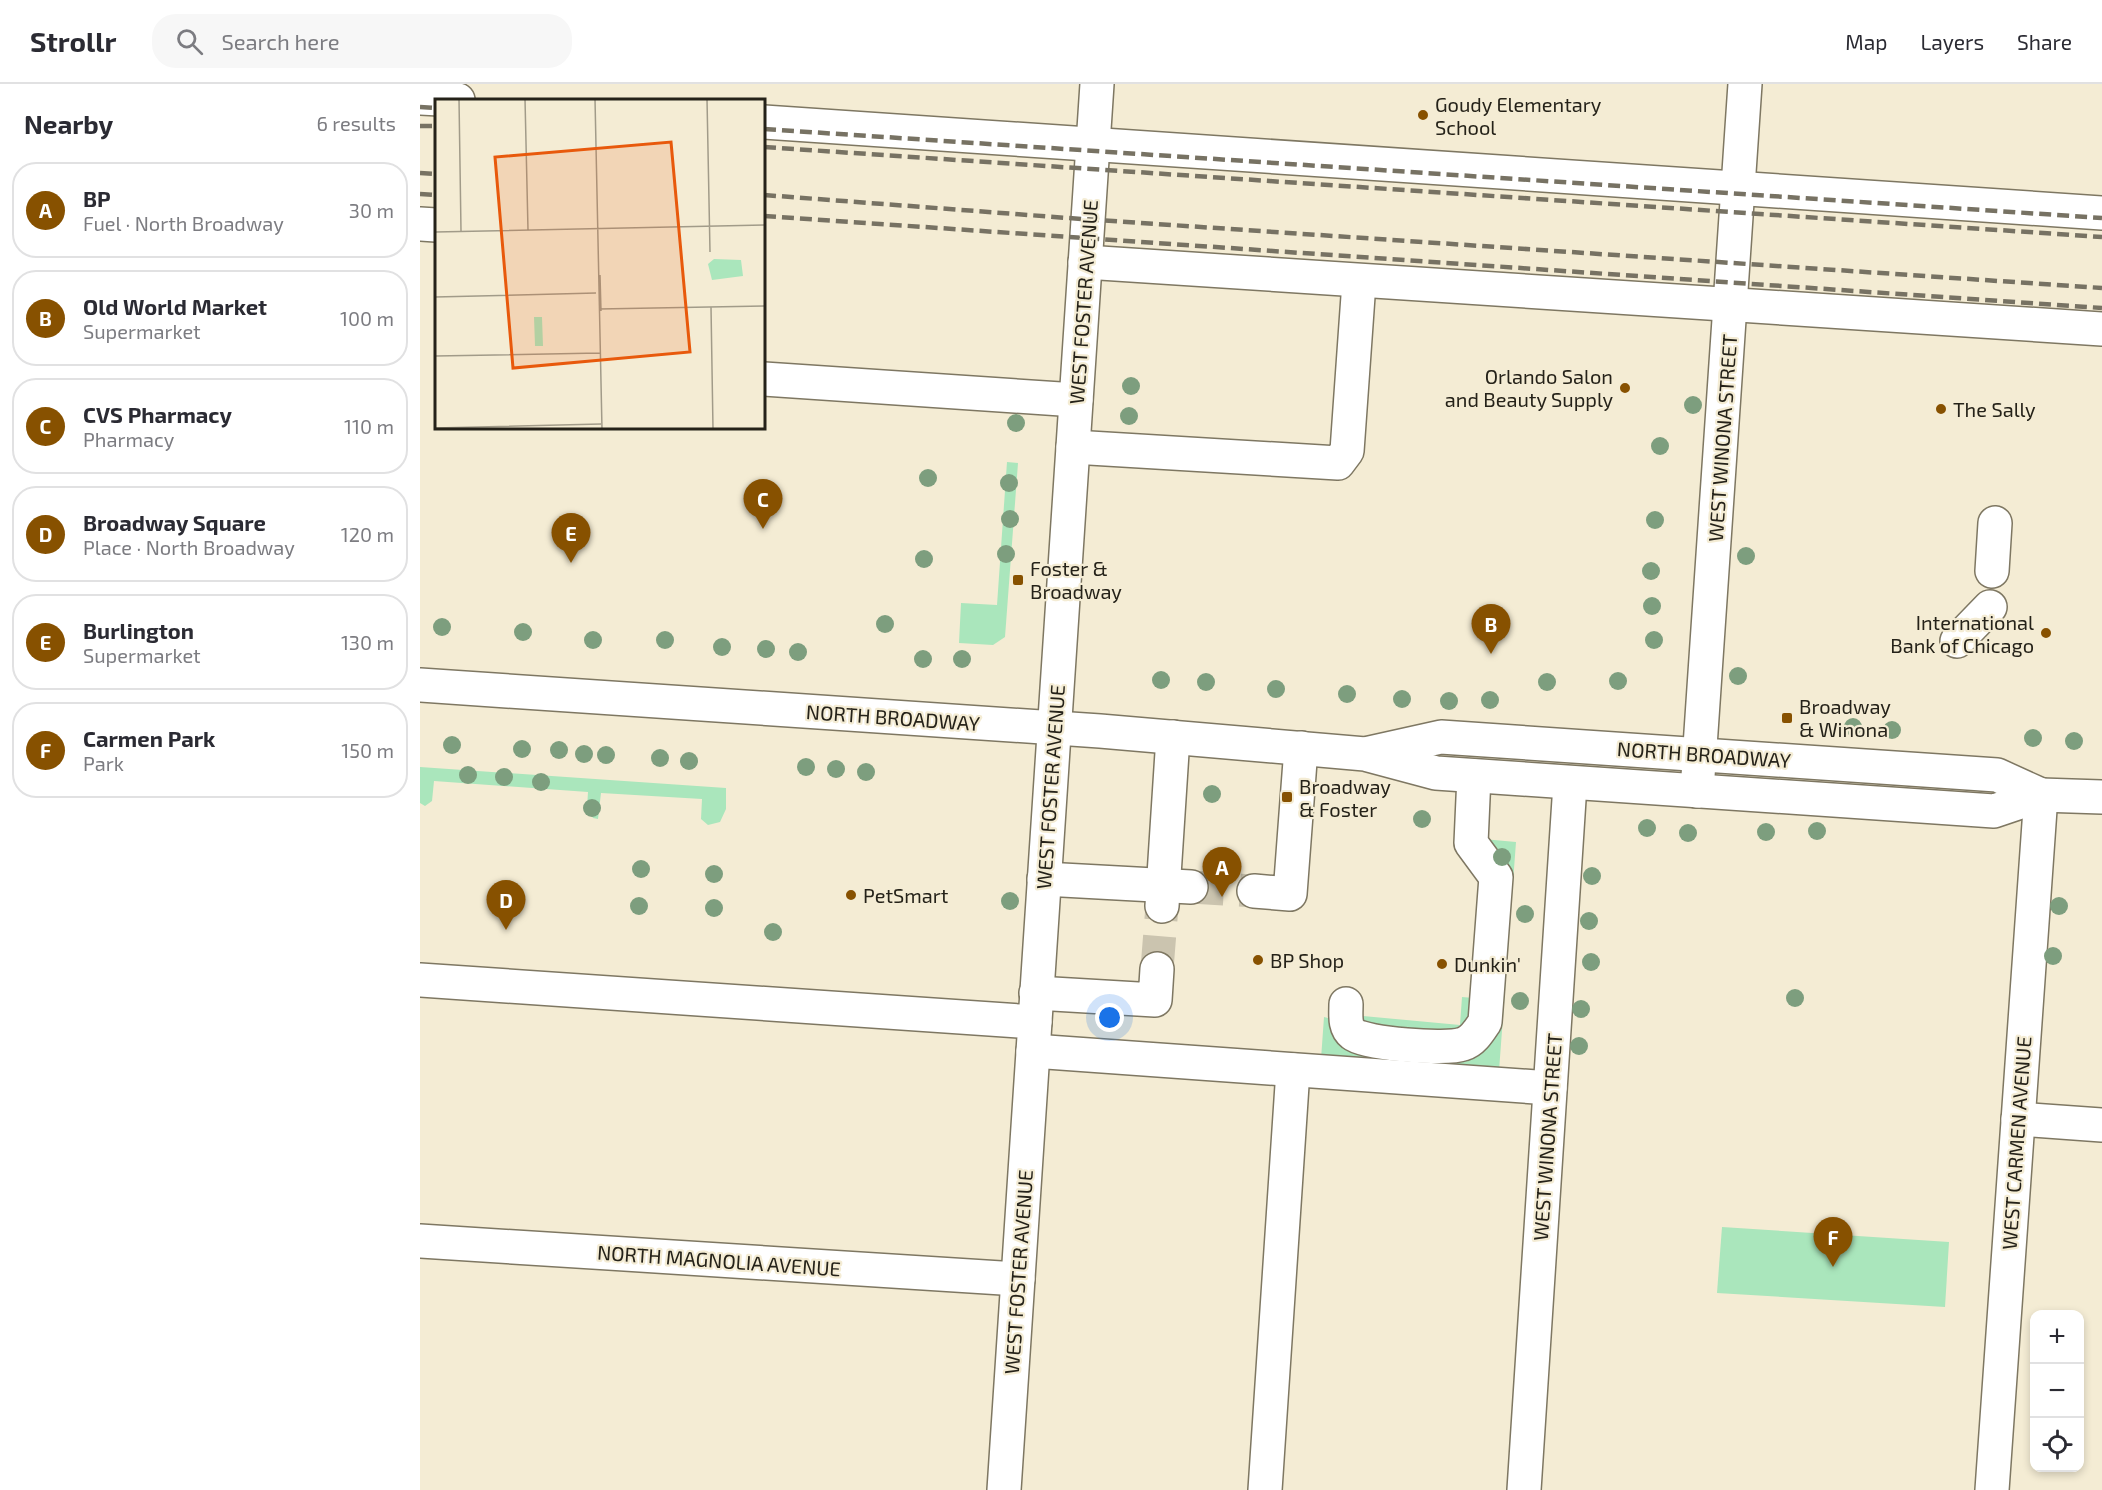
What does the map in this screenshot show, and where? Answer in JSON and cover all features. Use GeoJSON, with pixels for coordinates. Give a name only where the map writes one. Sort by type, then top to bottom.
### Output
{"type":"FeatureCollection","features":[{"type":"Feature","properties":{"kind":"main road","name":"WEST FOSTER AVENUE"},"geometry":{"type":"LineString","coordinates":[[1004,1490],[1097,84]]}},
{"type":"Feature","properties":{"kind":"main road","name":"WEST WINONA STREET"},"geometry":{"type":"LineString","coordinates":[[1697,791],[1746,84]]}},
{"type":"Feature","properties":{"kind":"main road"},"geometry":{"type":"LineString","coordinates":[[420,98],[439,99]]}},
{"type":"Feature","properties":{"kind":"main road"},"geometry":{"type":"LineString","coordinates":[[765,122],[2102,213]]}},
{"type":"Feature","properties":{"kind":"main road"},"geometry":{"type":"LineString","coordinates":[[420,224],[435,225]]}},
{"type":"Feature","properties":{"kind":"main road"},"geometry":{"type":"LineString","coordinates":[[1085,262],[1359,282],[2102,329]]}},
{"type":"Feature","properties":{"kind":"main road"},"geometry":{"type":"LineString","coordinates":[[1073,447],[1338,463],[1347,452],[1359,282]]}},
{"type":"Feature","properties":{"kind":"main road"},"geometry":{"type":"LineString","coordinates":[[765,379],[1076,400]]}},
{"type":"Feature","properties":{"kind":"main road"},"geometry":{"type":"LineString","coordinates":[[1992,571],[1995,523]]}},
{"type":"Feature","properties":{"kind":"main road"},"geometry":{"type":"LineString","coordinates":[[1957,642],[1990,607]]}},
{"type":"Feature","properties":{"kind":"main road","name":"NORTH BROADWAY"},"geometry":{"type":"LineString","coordinates":[[420,685],[1054,728],[1301,748],[1365,754],[1436,773],[1570,784],[1994,811],[2041,795],[2102,797]]}},
{"type":"Feature","properties":{"kind":"main road"},"geometry":{"type":"LineString","coordinates":[[1044,879],[1172,893],[1173,737]]}},
{"type":"Feature","properties":{"kind":"main road","name":"NORTH BROADWAY"},"geometry":{"type":"LineString","coordinates":[[1365,754],[1441,737],[1997,776],[2041,795]]}},
{"type":"Feature","properties":{"kind":"main road"},"geometry":{"type":"LineString","coordinates":[[1254,891],[1290,894],[1301,748]]}},
{"type":"Feature","properties":{"kind":"main road"},"geometry":{"type":"LineString","coordinates":[[1346,1004],[1347,1028],[1354,1036],[1367,1040],[1441,1046],[1462,1045],[1476,1036],[1485,1022],[1496,877],[1471,843],[1474,776]]}},
{"type":"Feature","properties":{"kind":"main road","name":"WEST WINONA STREET"},"geometry":{"type":"LineString","coordinates":[[1524,1490],[1570,784]]}},
{"type":"Feature","properties":{"kind":"main road","name":"WEST CARMEN AVENUE"},"geometry":{"type":"LineString","coordinates":[[1992,1490],[2041,795]]}},
{"type":"Feature","properties":{"kind":"main road"},"geometry":{"type":"LineString","coordinates":[[1035,1022],[1155,1000],[1157,969]]}},
{"type":"Feature","properties":{"kind":"main road"},"geometry":{"type":"LineString","coordinates":[[420,980],[1035,1022],[1293,1070],[1550,1088]]}},
{"type":"Feature","properties":{"kind":"main road"},"geometry":{"type":"LineString","coordinates":[[1265,1490],[1293,1070]]}},
{"type":"Feature","properties":{"kind":"main road"},"geometry":{"type":"LineString","coordinates":[[2018,1119],[2102,1125]]}},
{"type":"Feature","properties":{"kind":"main road","name":"NORTH MAGNOLIA AVENUE"},"geometry":{"type":"LineString","coordinates":[[420,1241],[1018,1279]]}},
{"type":"Feature","properties":{"kind":"green space"},"geometry":{"type":"Polygon","coordinates":[[[1007,462],[1018,463],[1005,637],[993,645],[959,643],[961,603],[997,605],[1007,462]]]}},
{"type":"Feature","properties":{"kind":"green space"},"geometry":{"type":"Polygon","coordinates":[[[420,767],[726,788],[726,809],[720,822],[708,825],[701,819],[702,799],[601,793],[598,819],[593,818],[587,808],[588,792],[434,781],[432,801],[425,806],[420,803],[420,767]]]}},
{"type":"Feature","properties":{"kind":"green space"},"geometry":{"type":"Polygon","coordinates":[[[1483,839],[1516,842],[1499,1071],[1321,1059],[1324,1017],[1328,1018],[1334,1035],[1472,1052],[1483,839]]]}},
{"type":"Feature","properties":{"kind":"green space"},"geometry":{"type":"Polygon","coordinates":[[[1462,997],[1474,998],[1472,1022],[1451,1037],[1362,1022],[1363,1016],[1460,1025],[1462,997]]]}},
{"type":"Feature","properties":{"kind":"green space"},"geometry":{"type":"Polygon","coordinates":[[[1722,1227],[1949,1242],[1945,1307],[1717,1293],[1722,1227]]]}},
{"type":"Feature","properties":{"kind":"tunnel"},"geometry":{"type":"LineString","coordinates":[[1191,887],[1254,891]]}},
{"type":"Feature","properties":{"kind":"tunnel"},"geometry":{"type":"LineString","coordinates":[[1157,969],[1162,906]]}},
{"type":"Feature","properties":{"kind":"railway"},"geometry":{"type":"LineString","coordinates":[[420,107],[435,108]]}},
{"type":"Feature","properties":{"kind":"railway"},"geometry":{"type":"LineString","coordinates":[[420,126],[435,126]]}},
{"type":"Feature","properties":{"kind":"railway"},"geometry":{"type":"LineString","coordinates":[[765,129],[2102,218]]}},
{"type":"Feature","properties":{"kind":"railway"},"geometry":{"type":"LineString","coordinates":[[765,147],[2102,237]]}},
{"type":"Feature","properties":{"kind":"railway"},"geometry":{"type":"LineString","coordinates":[[420,173],[435,174]]}},
{"type":"Feature","properties":{"kind":"railway"},"geometry":{"type":"LineString","coordinates":[[420,194],[435,195]]}},
{"type":"Feature","properties":{"kind":"railway"},"geometry":{"type":"LineString","coordinates":[[765,195],[1068,218],[2102,288]]}},
{"type":"Feature","properties":{"kind":"railway"},"geometry":{"type":"LineString","coordinates":[[765,216],[2102,308]]}},
{"type":"Feature","properties":{"kind":"place","name":"Goudy Elementary School"},"geometry":{"type":"Point","coordinates":[1423,115]}},
{"type":"Feature","properties":{"kind":"place","name":"Orlando Salon and Beauty Supply"},"geometry":{"type":"Point","coordinates":[1625,388]}},
{"type":"Feature","properties":{"kind":"place","name":"The Sally"},"geometry":{"type":"Point","coordinates":[1941,409]}},
{"type":"Feature","properties":{"kind":"place","name":"CVS Pharmacy"},"geometry":{"type":"Point","coordinates":[763,529]}},
{"type":"Feature","properties":{"kind":"place","name":"Burlington"},"geometry":{"type":"Point","coordinates":[571,563]}},
{"type":"Feature","properties":{"kind":"place","name":"Foster & Broadway"},"geometry":{"type":"Point","coordinates":[1018,580]}},
{"type":"Feature","properties":{"kind":"place","name":"International Bank of Chicago"},"geometry":{"type":"Point","coordinates":[2046,633]}},
{"type":"Feature","properties":{"kind":"place","name":"Old World Market"},"geometry":{"type":"Point","coordinates":[1491,654]}},
{"type":"Feature","properties":{"kind":"place","name":"Broadway & Winona"},"geometry":{"type":"Point","coordinates":[1787,718]}},
{"type":"Feature","properties":{"kind":"place","name":"Broadway & Foster"},"geometry":{"type":"Point","coordinates":[1287,797]}},
{"type":"Feature","properties":{"kind":"place","name":"PetSmart"},"geometry":{"type":"Point","coordinates":[851,895]}},
{"type":"Feature","properties":{"kind":"place","name":"BP"},"geometry":{"type":"Point","coordinates":[1222,897]}},
{"type":"Feature","properties":{"kind":"place","name":"Broadway Square"},"geometry":{"type":"Point","coordinates":[506,930]}},
{"type":"Feature","properties":{"kind":"place","name":"BP Shop"},"geometry":{"type":"Point","coordinates":[1258,960]}},
{"type":"Feature","properties":{"kind":"place","name":"Dunkin'"},"geometry":{"type":"Point","coordinates":[1442,964]}},
{"type":"Feature","properties":{"kind":"place","name":"Carmen Park"},"geometry":{"type":"Point","coordinates":[1833,1267]}}]}
